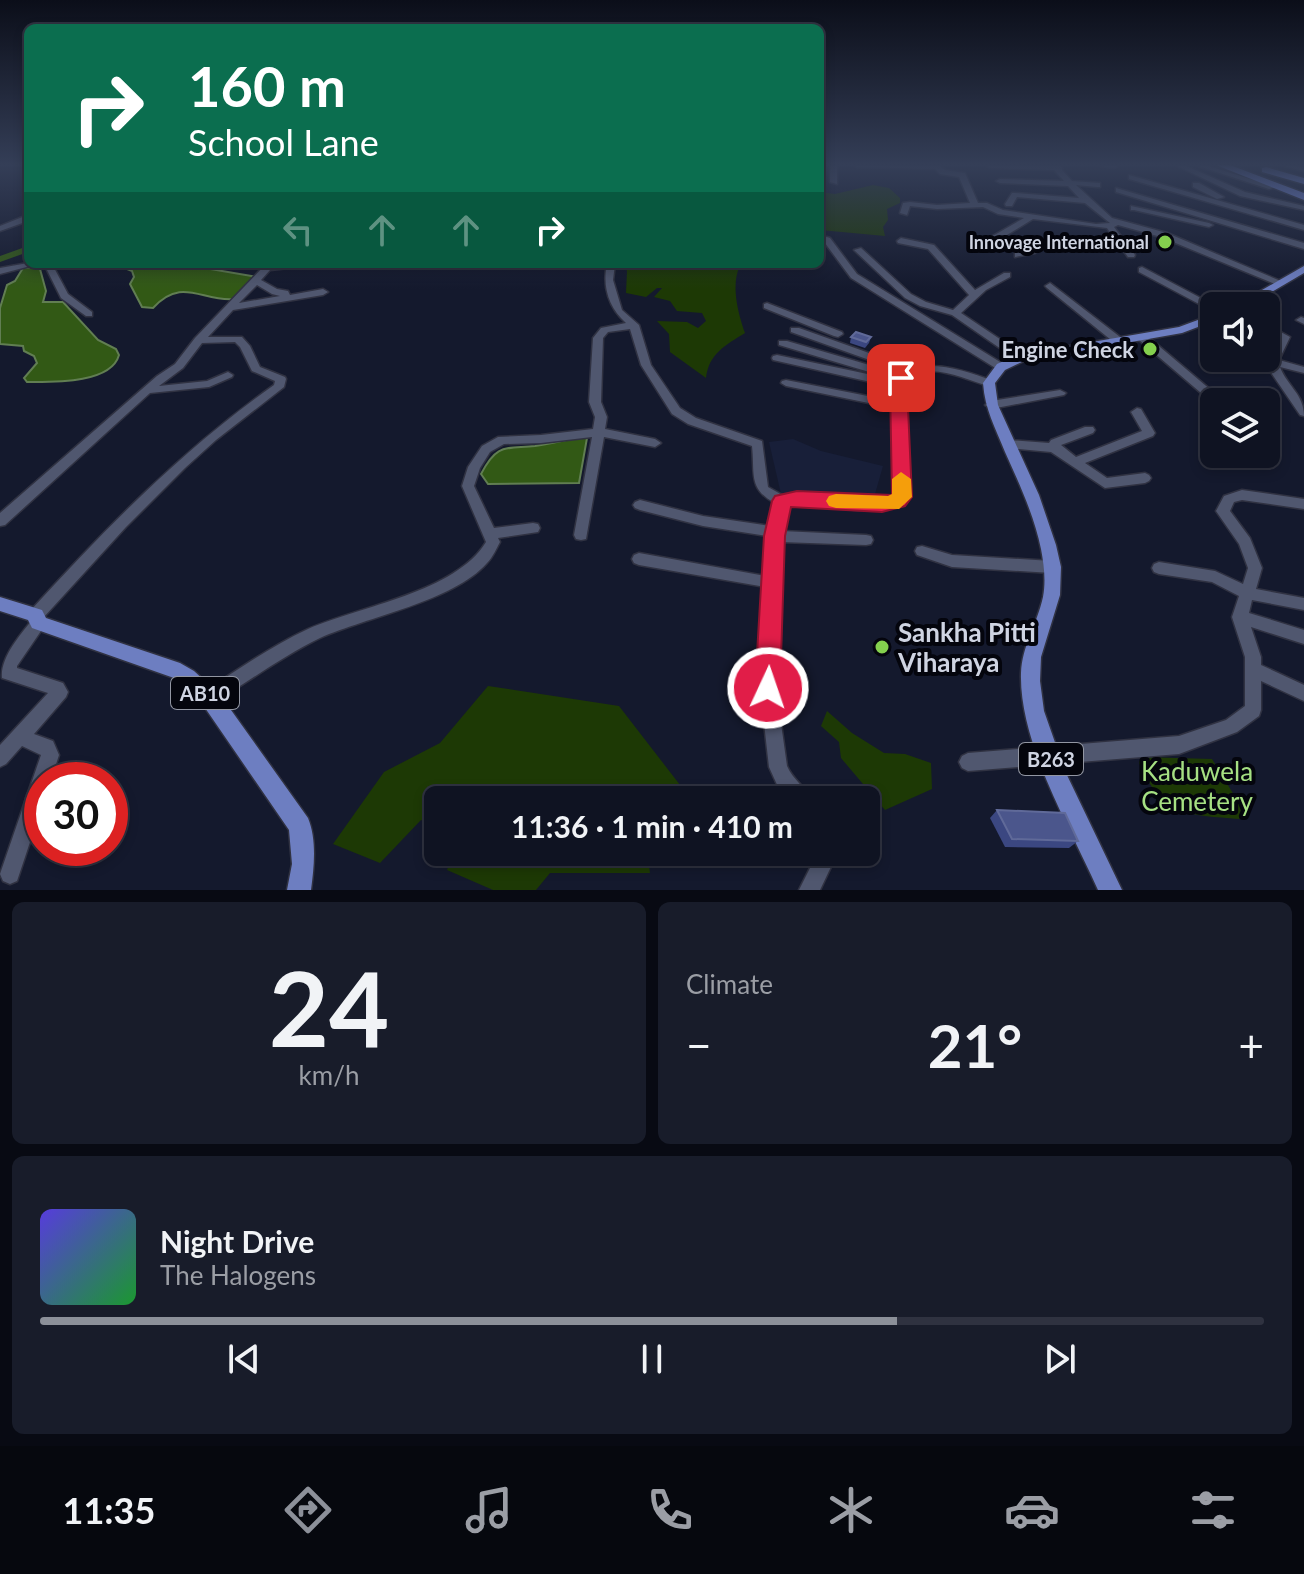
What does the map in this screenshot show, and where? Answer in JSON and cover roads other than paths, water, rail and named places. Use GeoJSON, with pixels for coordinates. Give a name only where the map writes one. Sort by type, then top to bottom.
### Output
{"type":"FeatureCollection","features":[{"type":"Feature","properties":{"kind":"main road"},"geometry":{"type":"LineString","coordinates":[[1262,292],[1304,269]]}},
{"type":"Feature","properties":{"kind":"main road"},"geometry":{"type":"LineString","coordinates":[[989,383],[1001,367],[1021,358],[1143,338],[1200,323]]}},
{"type":"Feature","properties":{"kind":"main road","name":"B263"},"geometry":{"type":"LineString","coordinates":[[989,383],[987,394],[1045,535],[1052,567],[1053,587],[1049,608],[1032,653],[1033,709],[1049,755],[1110,890]]}},
{"type":"Feature","properties":{"kind":"main road","name":"AB10"},"geometry":{"type":"LineString","coordinates":[[0,604],[180,672],[209,697],[300,826],[303,864],[299,890]]}},
{"type":"Feature","properties":{"kind":"street"},"geometry":{"type":"LineString","coordinates":[[904,213],[906,207]]}},
{"type":"Feature","properties":{"kind":"street"},"geometry":{"type":"LineString","coordinates":[[983,207],[1164,235],[1278,282]]}},
{"type":"Feature","properties":{"kind":"street"},"geometry":{"type":"LineString","coordinates":[[1093,207],[1112,225],[1131,255]]}},
{"type":"Feature","properties":{"kind":"street"},"geometry":{"type":"LineString","coordinates":[[1174,207],[1304,246]]}},
{"type":"Feature","properties":{"kind":"street"},"geometry":{"type":"LineString","coordinates":[[1200,207],[1304,237]]}},
{"type":"Feature","properties":{"kind":"street"},"geometry":{"type":"LineString","coordinates":[[1239,207],[1304,228]]}},
{"type":"Feature","properties":{"kind":"street"},"geometry":{"type":"LineString","coordinates":[[1134,208],[1275,242],[1304,254]]}},
{"type":"Feature","properties":{"kind":"street"},"geometry":{"type":"LineString","coordinates":[[994,239],[1032,216]]}},
{"type":"Feature","properties":{"kind":"street"},"geometry":{"type":"LineString","coordinates":[[0,229],[24,220]]}},
{"type":"Feature","properties":{"kind":"street"},"geometry":{"type":"LineString","coordinates":[[824,240],[827,240],[854,276],[1001,367]]}},
{"type":"Feature","properties":{"kind":"street"},"geometry":{"type":"LineString","coordinates":[[901,241],[931,247],[974,295]]}},
{"type":"Feature","properties":{"kind":"street"},"geometry":{"type":"LineString","coordinates":[[1018,255],[1032,251],[1036,246],[1090,245],[1099,242],[1124,244]]}},
{"type":"Feature","properties":{"kind":"street"},"geometry":{"type":"LineString","coordinates":[[858,250],[908,296],[923,304],[955,313],[1021,358]]}},
{"type":"Feature","properties":{"kind":"street"},"geometry":{"type":"LineString","coordinates":[[0,271],[24,266]]}},
{"type":"Feature","properties":{"kind":"street"},"geometry":{"type":"LineString","coordinates":[[50,268],[64,296],[89,314]]}},
{"type":"Feature","properties":{"kind":"street"},"geometry":{"type":"LineString","coordinates":[[0,521],[179,366],[199,340],[268,268]]}},
{"type":"Feature","properties":{"kind":"street"},"geometry":{"type":"LineString","coordinates":[[610,268],[608,280],[618,311],[634,325],[646,365],[676,411],[692,421],[758,444],[762,487],[782,501],[797,498],[882,504],[898,501],[902,497],[900,406],[904,378]]}},
{"type":"Feature","properties":{"kind":"street"},"geometry":{"type":"LineString","coordinates":[[1142,270],[1200,301]]}},
{"type":"Feature","properties":{"kind":"street"},"geometry":{"type":"LineString","coordinates":[[955,313],[974,295],[1007,275]]}},
{"type":"Feature","properties":{"kind":"street"},"geometry":{"type":"LineString","coordinates":[[254,284],[285,293],[285,298]]}},
{"type":"Feature","properties":{"kind":"street"},"geometry":{"type":"LineString","coordinates":[[1050,286],[1120,342]]}},
{"type":"Feature","properties":{"kind":"street"},"geometry":{"type":"LineString","coordinates":[[233,307],[323,292]]}},
{"type":"Feature","properties":{"kind":"street"},"geometry":{"type":"LineString","coordinates":[[767,306],[804,329],[904,378]]}},
{"type":"Feature","properties":{"kind":"street"},"geometry":{"type":"LineString","coordinates":[[581,535],[601,417],[595,402],[594,381],[598,338],[605,330],[634,325]]}},
{"type":"Feature","properties":{"kind":"street"},"geometry":{"type":"LineString","coordinates":[[804,329],[838,334]]}},
{"type":"Feature","properties":{"kind":"street"},"geometry":{"type":"LineString","coordinates":[[1143,338],[1202,388]]}},
{"type":"Feature","properties":{"kind":"street"},"geometry":{"type":"LineString","coordinates":[[0,758],[60,692],[57,688],[4,677],[37,619],[90,556],[193,453],[279,387],[281,379],[256,369],[245,346],[238,339],[199,340]]}},
{"type":"Feature","properties":{"kind":"street"},"geometry":{"type":"LineString","coordinates":[[783,343],[904,378]]}},
{"type":"Feature","properties":{"kind":"street"},"geometry":{"type":"LineString","coordinates":[[777,358],[904,378],[930,369],[959,372],[989,383]]}},
{"type":"Feature","properties":{"kind":"street"},"geometry":{"type":"LineString","coordinates":[[1280,364],[1304,370]]}},
{"type":"Feature","properties":{"kind":"street"},"geometry":{"type":"LineString","coordinates":[[1276,372],[1303,407]]}},
{"type":"Feature","properties":{"kind":"street"},"geometry":{"type":"LineString","coordinates":[[149,390],[209,384],[228,375]]}},
{"type":"Feature","properties":{"kind":"street"},"geometry":{"type":"LineString","coordinates":[[786,383],[900,406]]}},
{"type":"Feature","properties":{"kind":"street"},"geometry":{"type":"LineString","coordinates":[[991,405],[1060,393]]}},
{"type":"Feature","properties":{"kind":"street"},"geometry":{"type":"LineString","coordinates":[[1077,462],[1149,433],[1137,412]]}},
{"type":"Feature","properties":{"kind":"street"},"geometry":{"type":"LineString","coordinates":[[1054,448],[1061,439],[1089,430]]}},
{"type":"Feature","properties":{"kind":"street"},"geometry":{"type":"LineString","coordinates":[[209,697],[309,636],[344,619],[376,611],[454,582],[490,556],[493,542],[468,486],[474,467],[486,449],[502,440],[599,432],[655,443]]}},
{"type":"Feature","properties":{"kind":"street"},"geometry":{"type":"LineString","coordinates":[[1009,444],[1054,448],[1110,485],[1145,478]]}},
{"type":"Feature","properties":{"kind":"street"},"geometry":{"type":"LineString","coordinates":[[968,762],[1179,745],[1231,726],[1253,710],[1253,657],[1240,617],[1255,568],[1245,542],[1223,511],[1229,499],[1242,495],[1304,504]]}},
{"type":"Feature","properties":{"kind":"street"},"geometry":{"type":"LineString","coordinates":[[782,501],[775,534],[768,688],[776,751],[788,786]]}},
{"type":"Feature","properties":{"kind":"street"},"geometry":{"type":"LineString","coordinates":[[640,505],[775,534],[866,540]]}},
{"type":"Feature","properties":{"kind":"street"},"geometry":{"type":"LineString","coordinates":[[489,534],[533,528]]}},
{"type":"Feature","properties":{"kind":"street"},"geometry":{"type":"LineString","coordinates":[[922,551],[952,561],[1052,567]]}},
{"type":"Feature","properties":{"kind":"street"},"geometry":{"type":"LineString","coordinates":[[639,559],[773,583]]}},
{"type":"Feature","properties":{"kind":"street"},"geometry":{"type":"LineString","coordinates":[[1159,568],[1215,577],[1246,593],[1304,604]]}},
{"type":"Feature","properties":{"kind":"street"},"geometry":{"type":"LineString","coordinates":[[1240,617],[1304,637]]}},
{"type":"Feature","properties":{"kind":"street"},"geometry":{"type":"LineString","coordinates":[[1253,669],[1304,693]]}},
{"type":"Feature","properties":{"kind":"street"},"geometry":{"type":"LineString","coordinates":[[10,874],[50,755],[47,747],[20,737]]}},
{"type":"Feature","properties":{"kind":"street"},"geometry":{"type":"LineString","coordinates":[[809,890],[821,866]]}},
{"type":"Feature","properties":{"kind":"waterway"},"geometry":{"type":"LineString","coordinates":[[0,259],[24,250]]}},
{"type":"Feature","properties":{"kind":"place","name":"Innovage International"},"geometry":{"type":"Point","coordinates":[1165,242]}},
{"type":"Feature","properties":{"kind":"place","name":"Engine Check"},"geometry":{"type":"Point","coordinates":[1150,349]}},
{"type":"Feature","properties":{"kind":"place","name":"Sankha Pitti Viharaya"},"geometry":{"type":"Point","coordinates":[882,647]}},
{"type":"Feature","properties":{"kind":"park label","name":"Kaduwela Cemetery"},"geometry":{"type":"Point","coordinates":[1197,786]}}]}
